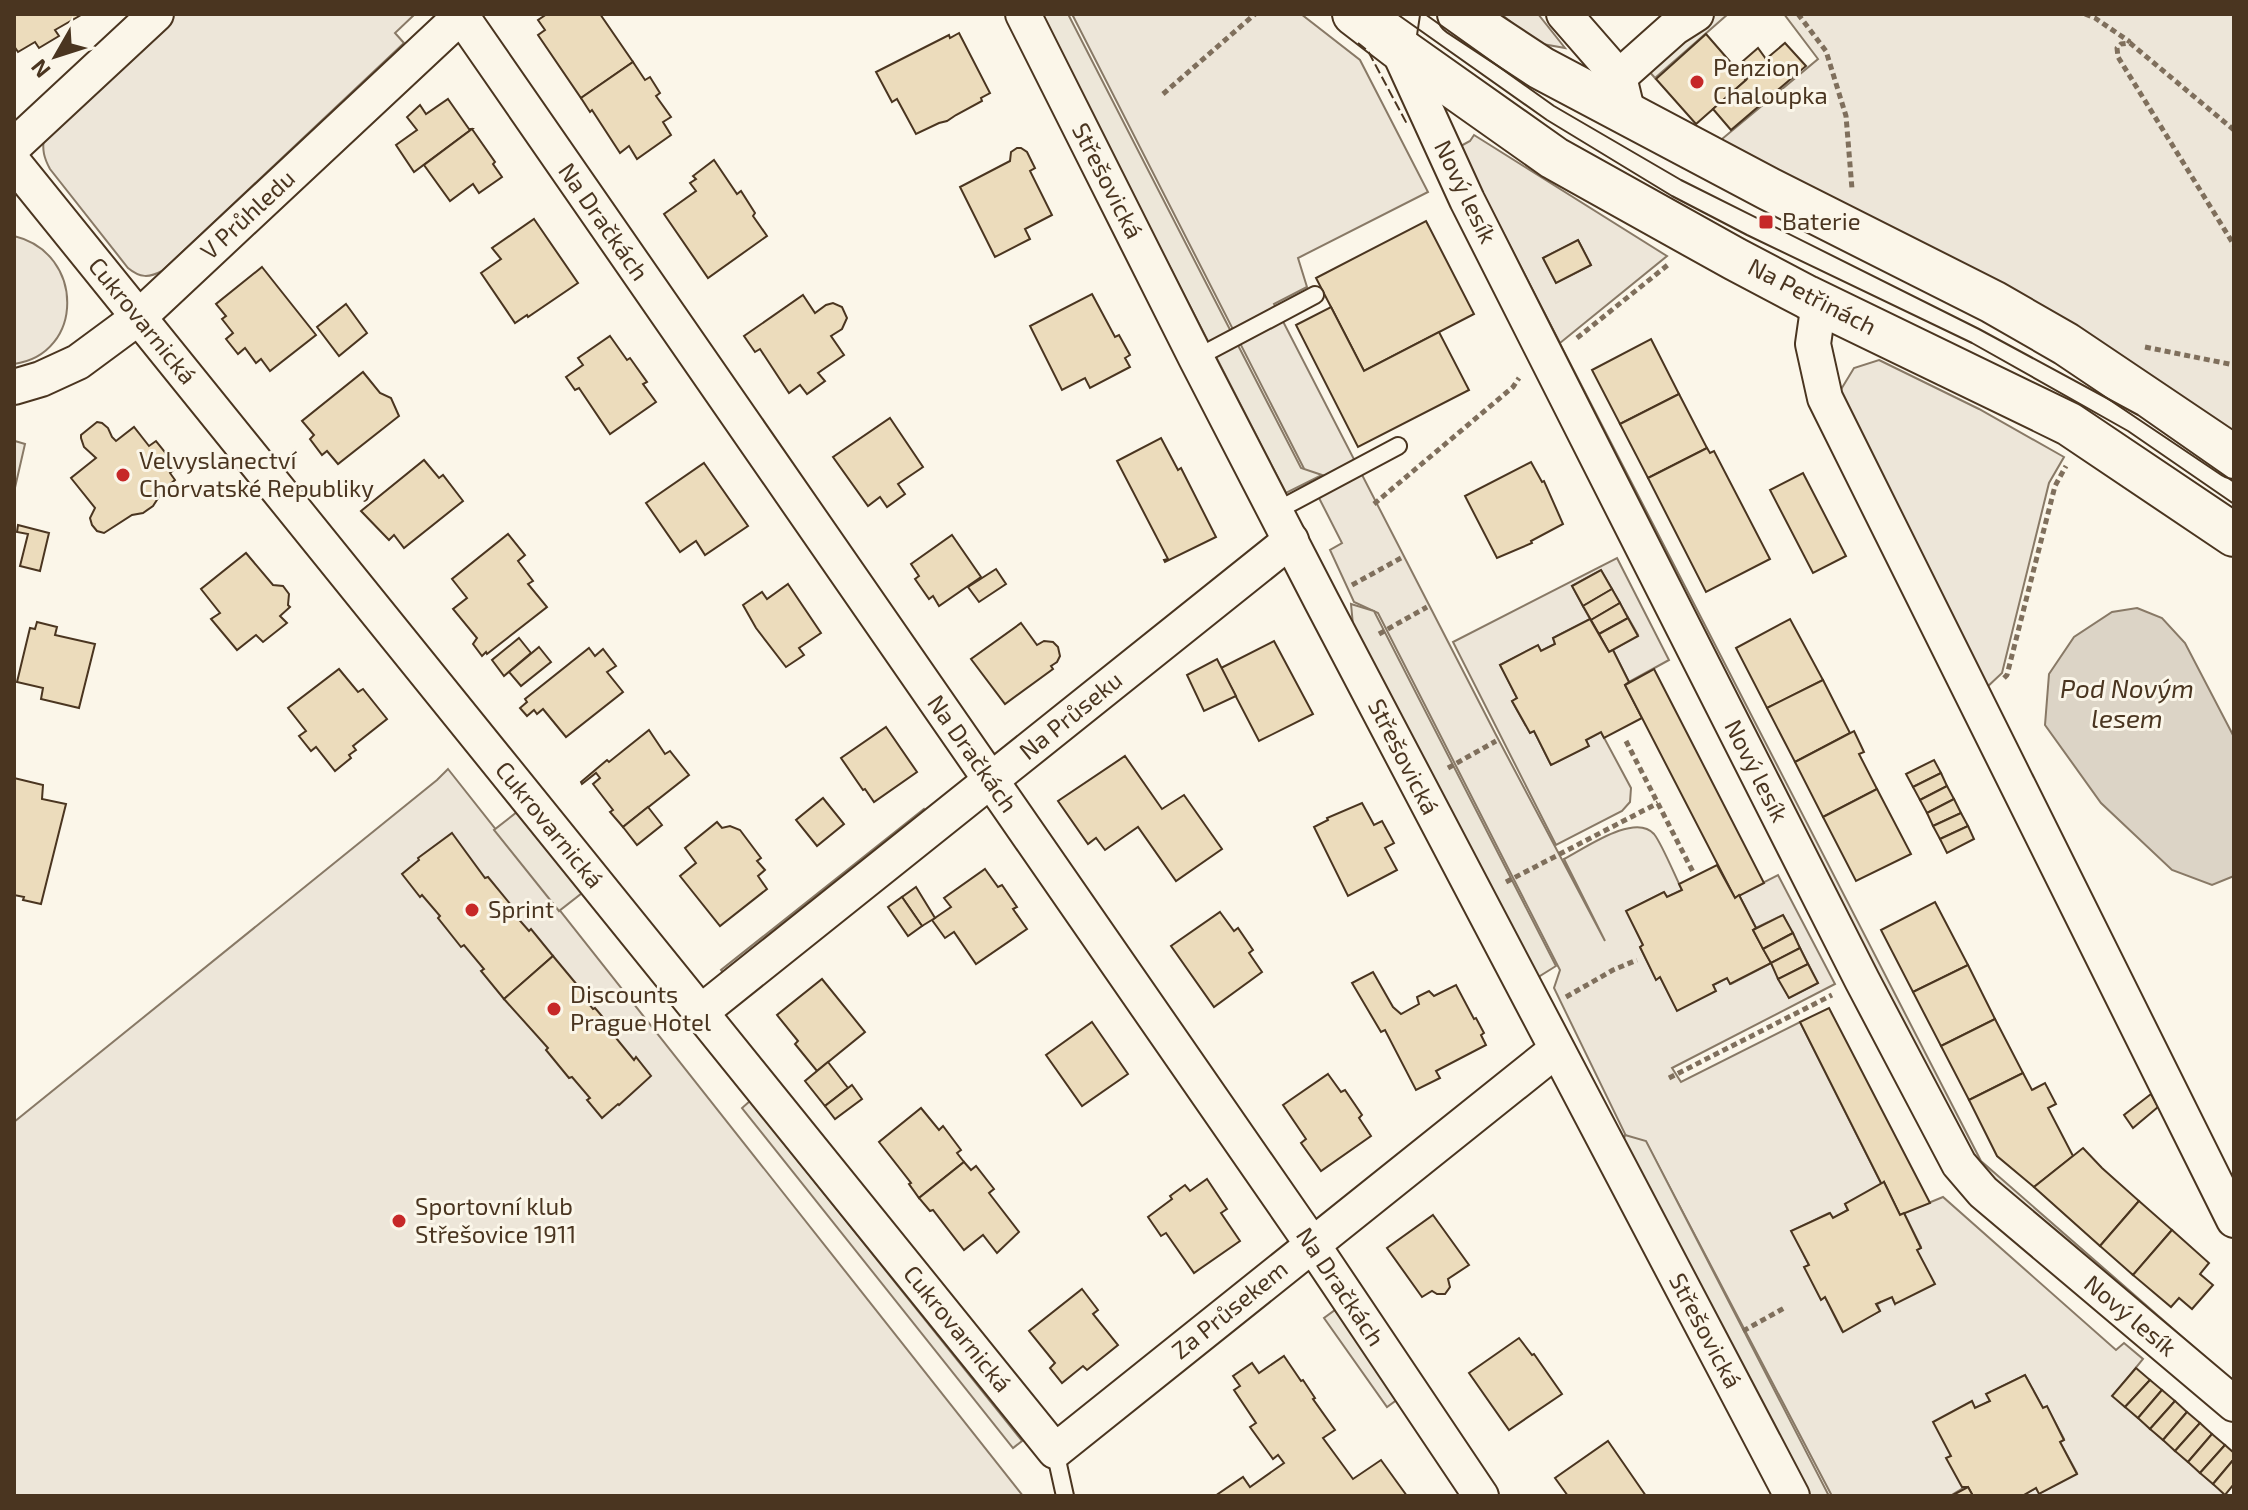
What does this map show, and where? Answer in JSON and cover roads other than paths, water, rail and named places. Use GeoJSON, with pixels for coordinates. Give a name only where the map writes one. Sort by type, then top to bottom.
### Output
{"type":"FeatureCollection","features":[{"type":"Feature","properties":{"kind":"street"},"geometry":{"type":"LineString","coordinates":[[14,146],[156,14]]}},
{"type":"Feature","properties":{"kind":"street","name":"Střešovická"},"geometry":{"type":"LineString","coordinates":[[1023,14],[1283,526],[1792,1496]]}},
{"type":"Feature","properties":{"kind":"street","name":"Na Petřinách"},"geometry":{"type":"LineString","coordinates":[[1354,14],[1399,30],[1554,158],[1735,259],[2069,424],[2234,535]]}},
{"type":"Feature","properties":{"kind":"street"},"geometry":{"type":"LineString","coordinates":[[1459,14],[1541,68],[1624,96],[1769,189],[1993,302],[2066,344],[2234,457]]}},
{"type":"Feature","properties":{"kind":"street"},"geometry":{"type":"LineString","coordinates":[[1564,14],[1624,96]]}},
{"type":"Feature","properties":{"kind":"street"},"geometry":{"type":"LineString","coordinates":[[1624,96],[1674,28],[1696,14]]}},
{"type":"Feature","properties":{"kind":"street","name":"V Průhledu"},"geometry":{"type":"LineString","coordinates":[[14,387],[78,362],[139,317],[462,15]]}},
{"type":"Feature","properties":{"kind":"street","name":"Na Dračkách"},"geometry":{"type":"LineString","coordinates":[[462,15],[1312,1244],[1481,1496]]}},
{"type":"Feature","properties":{"kind":"street","name":"Nový lesík"},"geometry":{"type":"LineString","coordinates":[[1399,30],[1482,229],[1855,966],[1959,1164],[1983,1192],[2234,1404]]}},
{"type":"Feature","properties":{"kind":"street","name":"Cukrovarnická"},"geometry":{"type":"LineString","coordinates":[[14,163],[1055,1451]]}},
{"type":"Feature","properties":{"kind":"street"},"geometry":{"type":"LineString","coordinates":[[1819,302],[1813,344],[1825,398],[2234,1220]]}},
{"type":"Feature","properties":{"kind":"street","name":"Na Průseku"},"geometry":{"type":"LineString","coordinates":[[701,1012],[990,781],[1283,526]]}},
{"type":"Feature","properties":{"kind":"street","name":"Za Průsekem"},"geometry":{"type":"LineString","coordinates":[[1055,1451],[1556,1050]]}},
{"type":"Feature","properties":{"kind":"lane"},"geometry":{"type":"LineString","coordinates":[[1196,358],[1315,295]]}},
{"type":"Feature","properties":{"kind":"lane"},"geometry":{"type":"LineString","coordinates":[[1283,526],[1398,446]]}},
{"type":"Feature","properties":{"kind":"lane","name":"Cukrovarnická"},"geometry":{"type":"LineString","coordinates":[[1055,1451],[1065,1496]]}},
{"type":"Feature","properties":{"kind":"water","name":"Pod Novým lesem"},"geometry":{"type":"Polygon","coordinates":[[[2137,608],[2162,618],[2185,643],[2234,737],[2234,876],[2212,885],[2172,870],[2101,803],[2045,725],[2049,674],[2074,637],[2112,612],[2137,608]]]}},
{"type":"Feature","properties":{"kind":"tram line"},"geometry":{"type":"LineString","coordinates":[[1397,14],[1547,120],[1672,196],[1972,343],[2128,431],[2234,504]]}},
{"type":"Feature","properties":{"kind":"tram line"},"geometry":{"type":"LineString","coordinates":[[1425,14],[1554,106],[1681,180],[1979,329],[2138,415],[2234,482]]}},
{"type":"Feature","properties":{"kind":"place","name":"Penzion Chaloupka"},"geometry":{"type":"Point","coordinates":[1697,82]}},
{"type":"Feature","properties":{"kind":"place","name":"Baterie"},"geometry":{"type":"Point","coordinates":[1766,222]}},
{"type":"Feature","properties":{"kind":"place","name":"Velvyslanectví Chorvatské Republiky"},"geometry":{"type":"Point","coordinates":[123,475]}},
{"type":"Feature","properties":{"kind":"place","name":"Sprint"},"geometry":{"type":"Point","coordinates":[472,910]}},
{"type":"Feature","properties":{"kind":"place","name":"Discounts Prague Hotel"},"geometry":{"type":"Point","coordinates":[554,1009]}},
{"type":"Feature","properties":{"kind":"place","name":"Sportovní klub Střešovice 1911"},"geometry":{"type":"Point","coordinates":[399,1221]}}]}
